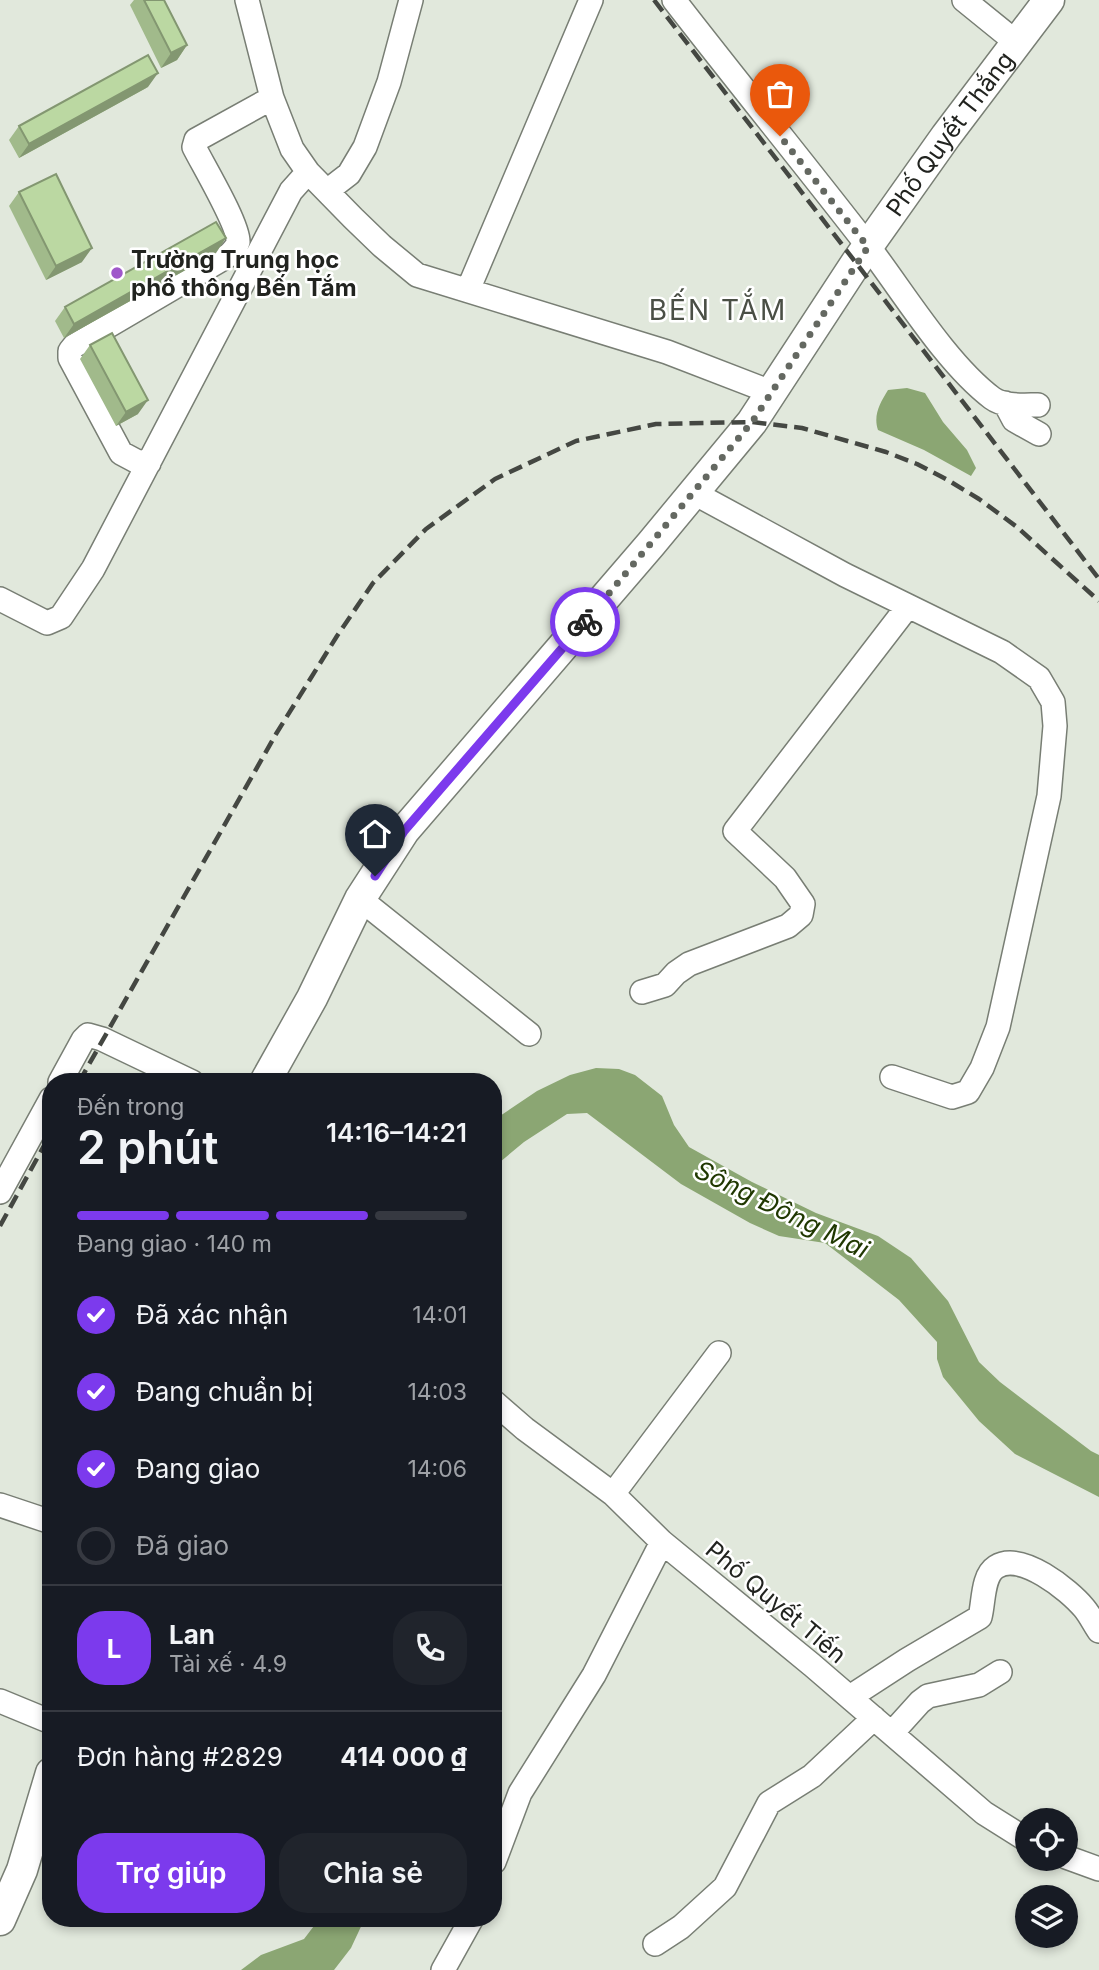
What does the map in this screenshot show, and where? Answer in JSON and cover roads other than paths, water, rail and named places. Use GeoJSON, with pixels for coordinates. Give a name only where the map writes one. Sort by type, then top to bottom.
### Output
{"type":"FeatureCollection","features":[{"type":"Feature","properties":{"kind":"main road","name":"Phố Quyết Thắng"},"geometry":{"type":"LineString","coordinates":[[270,1073],[312,998],[360,899],[404,831],[752,422],[868,247],[946,136],[1049,0]]}},
{"type":"Feature","properties":{"kind":"main road"},"geometry":{"type":"LineString","coordinates":[[0,1920],[22,1870],[42,1803]]}},
{"type":"Feature","properties":{"kind":"street"},"geometry":{"type":"LineString","coordinates":[[247,0],[272,98],[292,149],[327,191],[382,246],[417,275],[667,352],[771,392]]}},
{"type":"Feature","properties":{"kind":"street"},"geometry":{"type":"LineString","coordinates":[[327,191],[349,174],[365,147],[389,82],[411,0]]}},
{"type":"Feature","properties":{"kind":"street"},"geometry":{"type":"LineString","coordinates":[[468,290],[591,0]]}},
{"type":"Feature","properties":{"kind":"street"},"geometry":{"type":"LineString","coordinates":[[674,0],[943,347],[994,400],[1038,405]]}},
{"type":"Feature","properties":{"kind":"street"},"geometry":{"type":"LineString","coordinates":[[964,0],[1017,43]]}},
{"type":"Feature","properties":{"kind":"street"},"geometry":{"type":"LineString","coordinates":[[149,463],[136,461],[121,453],[70,358],[70,351],[74,346],[229,255],[237,246],[238,239],[233,224],[194,143],[231,119],[272,98]]}},
{"type":"Feature","properties":{"kind":"street"},"geometry":{"type":"LineString","coordinates":[[0,599],[47,623],[61,617],[93,569],[291,191],[309,172]]}},
{"type":"Feature","properties":{"kind":"street"},"geometry":{"type":"LineString","coordinates":[[1005,403],[1014,420],[1039,434]]}},
{"type":"Feature","properties":{"kind":"street"},"geometry":{"type":"LineString","coordinates":[[694,493],[767,535],[1002,652],[1040,678],[1053,702],[1055,726],[1049,796],[998,1027],[982,1068],[968,1092],[952,1097],[892,1077]]}},
{"type":"Feature","properties":{"kind":"street"},"geometry":{"type":"LineString","coordinates":[[642,992],[665,985],[676,973],[698,960],[788,926],[800,915],[803,904],[792,887],[735,831],[908,606]]}},
{"type":"Feature","properties":{"kind":"street"},"geometry":{"type":"LineString","coordinates":[[360,899],[529,1034]]}},
{"type":"Feature","properties":{"kind":"street"},"geometry":{"type":"LineString","coordinates":[[65,1073],[88,1035],[173,1073]]}},
{"type":"Feature","properties":{"kind":"street"},"geometry":{"type":"LineString","coordinates":[[0,1192],[42,1115]]}},
{"type":"Feature","properties":{"kind":"street"},"geometry":{"type":"LineString","coordinates":[[613,1494],[719,1353]]}},
{"type":"Feature","properties":{"kind":"street","name":"Phố Quyết Tiến"},"geometry":{"type":"LineString","coordinates":[[502,1409],[613,1494],[662,1542],[883,1725],[984,1814],[1015,1833]]}},
{"type":"Feature","properties":{"kind":"street"},"geometry":{"type":"LineString","coordinates":[[0,1505],[42,1519]]}},
{"type":"Feature","properties":{"kind":"street"},"geometry":{"type":"LineString","coordinates":[[502,1841],[520,1793],[594,1675],[662,1542]]}},
{"type":"Feature","properties":{"kind":"street"},"geometry":{"type":"LineString","coordinates":[[850,1698],[907,1660],[980,1617],[986,1578],[996,1567],[1013,1562],[1028,1566],[1073,1598],[1085,1609],[1099,1632]]}},
{"type":"Feature","properties":{"kind":"street"},"geometry":{"type":"LineString","coordinates":[[655,1944],[681,1927],[725,1887],[769,1802],[812,1776],[928,1696],[979,1685],[1000,1672]]}},
{"type":"Feature","properties":{"kind":"street"},"geometry":{"type":"LineString","coordinates":[[0,1701],[42,1718]]}},
{"type":"Feature","properties":{"kind":"street"},"geometry":{"type":"LineString","coordinates":[[1078,1861],[1099,1869]]}},
{"type":"Feature","properties":{"kind":"street"},"geometry":{"type":"LineString","coordinates":[[443,1970],[467,1927]]}},
{"type":"Feature","properties":{"kind":"water"},"geometry":{"type":"Polygon","coordinates":[[[907,388],[925,393],[943,422],[967,450],[976,468],[971,476],[924,450],[878,430],[877,414],[888,390],[907,388]]]}},
{"type":"Feature","properties":{"kind":"water","name":"Sông Đông Mai"},"geometry":{"type":"Polygon","coordinates":[[[596,1068],[619,1069],[635,1075],[662,1096],[674,1125],[689,1147],[816,1213],[878,1236],[911,1258],[948,1301],[979,1362],[1000,1382],[1099,1455],[1099,1497],[1015,1454],[979,1421],[943,1377],[937,1359],[937,1342],[899,1300],[825,1243],[779,1236],[750,1223],[681,1184],[587,1113],[567,1114],[524,1142],[502,1160],[502,1115],[537,1091],[570,1075],[596,1068]]]}},
{"type":"Feature","properties":{"kind":"water"},"geometry":{"type":"Polygon","coordinates":[[[313,1927],[361,1927],[351,1948],[334,1970],[241,1970],[261,1955],[304,1939],[313,1927]]]}},
{"type":"Feature","properties":{"kind":"railway"},"geometry":{"type":"LineString","coordinates":[[654,0],[1099,579]]}},
{"type":"Feature","properties":{"kind":"railway"},"geometry":{"type":"LineString","coordinates":[[84,1073],[276,734],[373,583],[426,529],[495,479],[576,441],[656,424],[752,422],[802,428],[886,452],[917,464],[979,499],[1017,527],[1099,601]]}},
{"type":"Feature","properties":{"kind":"railway"},"geometry":{"type":"LineString","coordinates":[[0,1226],[42,1149]]}},
{"type":"Feature","properties":{"kind":"place","name":"Trường Trung học phổ thông Bến Tắm"},"geometry":{"type":"Point","coordinates":[117,273]}},
{"type":"Feature","properties":{"kind":"district","name":"BẾN TẮM"},"geometry":{"type":"Point","coordinates":[718,310]}}]}
